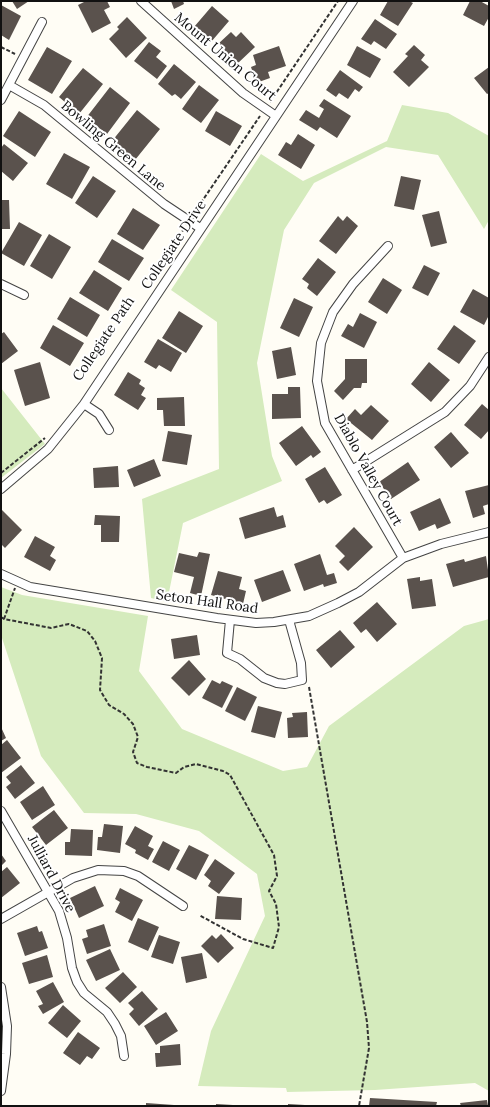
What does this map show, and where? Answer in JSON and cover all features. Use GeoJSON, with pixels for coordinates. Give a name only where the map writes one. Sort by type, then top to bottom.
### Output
{"type":"FeatureCollection","features":[{"type":"Feature","properties":{"kind":"street","name":"Mount Union Court"},"geometry":{"type":"LineString","coordinates":[[141,1],[237,89],[265,110],[276,116]]}},
{"type":"Feature","properties":{"kind":"street","name":"Collegiate Drive"},"geometry":{"type":"LineString","coordinates":[[1,489],[48,449],[84,404],[200,228],[353,1]]}},
{"type":"Feature","properties":{"kind":"street"},"geometry":{"type":"LineString","coordinates":[[1,100],[42,22]]}},
{"type":"Feature","properties":{"kind":"street","name":"Bowling Green Lane"},"geometry":{"type":"LineString","coordinates":[[9,85],[44,105],[164,204],[200,228]]}},
{"type":"Feature","properties":{"kind":"street","name":"Diablo Valley Court"},"geometry":{"type":"LineString","coordinates":[[388,246],[353,284],[333,312],[321,343],[318,362],[319,398],[325,423],[403,558]]}},
{"type":"Feature","properties":{"kind":"street"},"geometry":{"type":"LineString","coordinates":[[1,284],[24,295]]}},
{"type":"Feature","properties":{"kind":"street"},"geometry":{"type":"LineString","coordinates":[[352,470],[445,412],[470,386],[489,357]]}},
{"type":"Feature","properties":{"kind":"street"},"geometry":{"type":"LineString","coordinates":[[84,404],[99,414],[109,430]]}},
{"type":"Feature","properties":{"kind":"street","name":"Seton Hall Road"},"geometry":{"type":"LineString","coordinates":[[1,574],[30,587],[256,623],[289,620],[309,616],[359,592],[403,558],[441,544],[489,532]]}},
{"type":"Feature","properties":{"kind":"street"},"geometry":{"type":"LineString","coordinates":[[230,620],[227,653],[240,659],[264,678],[276,684],[285,684],[302,680],[301,663],[289,620]]}},
{"type":"Feature","properties":{"kind":"street","name":"Julliard Drive"},"geometry":{"type":"LineString","coordinates":[[1,811],[59,911],[63,923],[72,968],[77,982],[84,992],[107,1012],[115,1024],[121,1036],[124,1056]]}},
{"type":"Feature","properties":{"kind":"street"},"geometry":{"type":"LineString","coordinates":[[1,919],[48,891],[83,873],[112,869],[138,876],[151,883],[183,906]]}},
{"type":"Feature","properties":{"kind":"street"},"geometry":{"type":"LineString","coordinates":[[1,988],[7,1026],[6,1054],[1,1091]]}},
{"type":"Feature","properties":{"kind":"path"},"geometry":{"type":"LineString","coordinates":[[164,266],[177,247],[178,237],[338,1]]}},
{"type":"Feature","properties":{"kind":"path"},"geometry":{"type":"LineString","coordinates":[[1,47],[15,54]]}},
{"type":"Feature","properties":{"kind":"path"},"geometry":{"type":"LineString","coordinates":[[1,473],[48,436]]}},
{"type":"Feature","properties":{"kind":"path"},"geometry":{"type":"LineString","coordinates":[[4,619],[18,582]]}},
{"type":"Feature","properties":{"kind":"path"},"geometry":{"type":"LineString","coordinates":[[1,617],[4,619],[51,628],[69,624],[87,631],[95,641],[102,658],[100,690],[109,705],[124,714],[133,724],[138,737],[133,752],[137,763],[147,767],[176,773],[184,767],[196,764],[223,771],[230,775],[274,854],[277,876],[269,891],[276,904],[279,927],[273,948],[243,939],[199,915]]}},
{"type":"Feature","properties":{"kind":"path"},"geometry":{"type":"LineString","coordinates":[[309,687],[367,1022],[369,1048],[359,1106]]}},
{"type":"Feature","properties":{"kind":"green space"},"geometry":{"type":"Polygon","coordinates":[[[402,105],[448,113],[489,136],[489,220],[484,229],[438,155],[386,147],[314,183],[284,230],[257,363],[272,456],[282,481],[183,523],[167,602],[151,598],[142,499],[219,469],[217,322],[171,290],[261,154],[303,181],[387,141],[402,105]]]}},
{"type":"Feature","properties":{"kind":"green space"},"geometry":{"type":"Polygon","coordinates":[[[1,388],[45,444],[1,478],[1,388]]]}},
{"type":"Feature","properties":{"kind":"green space"},"geometry":{"type":"Polygon","coordinates":[[[1,587],[22,595],[148,616],[139,671],[182,729],[283,771],[307,767],[329,726],[464,626],[489,619],[489,1091],[475,1083],[375,1090],[287,1092],[286,1088],[198,1086],[211,1031],[265,916],[257,874],[199,831],[136,814],[84,813],[41,756],[1,635],[1,587]]]}},
{"type":"Feature","properties":{"kind":"building"},"geometry":{"type":"Polygon","coordinates":[[[12,1],[29,1],[17,9],[12,1]]]}},
{"type":"Feature","properties":{"kind":"building"},"geometry":{"type":"Polygon","coordinates":[[[86,1],[107,1],[110,7],[104,10],[111,23],[92,33],[78,5],[86,1]]]}},
{"type":"Feature","properties":{"kind":"building"},"geometry":{"type":"Polygon","coordinates":[[[171,1],[183,1],[184,4],[174,9],[171,1]]]}},
{"type":"Feature","properties":{"kind":"building"},"geometry":{"type":"Polygon","coordinates":[[[388,1],[409,1],[413,3],[398,26],[380,15],[388,1]]]}},
{"type":"Feature","properties":{"kind":"building"},"geometry":{"type":"Polygon","coordinates":[[[470,1],[480,1],[489,6],[489,17],[484,26],[463,15],[470,1]]]}},
{"type":"Feature","properties":{"kind":"building"},"geometry":{"type":"Polygon","coordinates":[[[1,5],[21,16],[9,40],[1,35],[1,5]]]}},
{"type":"Feature","properties":{"kind":"building"},"geometry":{"type":"Polygon","coordinates":[[[212,6],[229,21],[211,42],[194,27],[212,6]]]}},
{"type":"Feature","properties":{"kind":"building"},"geometry":{"type":"Polygon","coordinates":[[[127,17],[147,38],[126,58],[109,39],[119,29],[117,27],[127,17]]]}},
{"type":"Feature","properties":{"kind":"building"},"geometry":{"type":"Polygon","coordinates":[[[375,19],[397,34],[386,49],[374,41],[371,45],[361,39],[375,19]]]}},
{"type":"Feature","properties":{"kind":"building"},"geometry":{"type":"Polygon","coordinates":[[[231,32],[236,37],[241,32],[255,47],[237,64],[218,44],[231,32]]]}},
{"type":"Feature","properties":{"kind":"building"},"geometry":{"type":"Polygon","coordinates":[[[149,42],[161,51],[156,57],[167,66],[157,79],[134,61],[149,42]]]}},
{"type":"Feature","properties":{"kind":"building"},"geometry":{"type":"Polygon","coordinates":[[[414,45],[425,55],[421,60],[429,67],[409,87],[393,72],[408,56],[405,54],[414,45]]]}},
{"type":"Feature","properties":{"kind":"building"},"geometry":{"type":"Polygon","coordinates":[[[279,46],[286,66],[268,72],[270,78],[256,83],[251,67],[256,65],[253,55],[279,46]]]}},
{"type":"Feature","properties":{"kind":"building"},"geometry":{"type":"Polygon","coordinates":[[[357,46],[381,59],[370,78],[347,65],[357,46]]]}},
{"type":"Feature","properties":{"kind":"building"},"geometry":{"type":"Polygon","coordinates":[[[47,47],[72,61],[52,94],[28,80],[47,47]]]}},
{"type":"Feature","properties":{"kind":"building"},"geometry":{"type":"Polygon","coordinates":[[[174,64],[196,82],[181,99],[175,94],[172,96],[158,84],[174,64]]]}},
{"type":"Feature","properties":{"kind":"building"},"geometry":{"type":"Polygon","coordinates":[[[489,67],[489,93],[487,94],[474,78],[489,67]]]}},
{"type":"Feature","properties":{"kind":"building"},"geometry":{"type":"Polygon","coordinates":[[[83,68],[103,84],[79,114],[59,97],[83,68]]]}},
{"type":"Feature","properties":{"kind":"building"},"geometry":{"type":"Polygon","coordinates":[[[340,70],[363,87],[359,92],[355,89],[348,99],[339,93],[336,97],[326,90],[340,70]]]}},
{"type":"Feature","properties":{"kind":"building"},"geometry":{"type":"Polygon","coordinates":[[[199,85],[219,100],[201,123],[182,109],[199,85]]]}},
{"type":"Feature","properties":{"kind":"building"},"geometry":{"type":"Polygon","coordinates":[[[110,87],[130,103],[107,134],[86,118],[110,87]]]}},
{"type":"Feature","properties":{"kind":"building"},"geometry":{"type":"Polygon","coordinates":[[[324,99],[351,116],[337,138],[320,127],[317,131],[299,120],[306,110],[319,118],[324,109],[319,106],[324,99]]]}},
{"type":"Feature","properties":{"kind":"building"},"geometry":{"type":"Polygon","coordinates":[[[137,110],[160,129],[135,160],[112,141],[137,110]]]}},
{"type":"Feature","properties":{"kind":"building"},"geometry":{"type":"Polygon","coordinates":[[[19,111],[51,132],[35,157],[3,136],[19,111]]]}},
{"type":"Feature","properties":{"kind":"building"},"geometry":{"type":"Polygon","coordinates":[[[216,111],[242,126],[230,146],[205,131],[216,111]]]}},
{"type":"Feature","properties":{"kind":"building"},"geometry":{"type":"Polygon","coordinates":[[[298,134],[315,145],[301,169],[278,155],[286,142],[291,145],[298,134]]]}},
{"type":"Feature","properties":{"kind":"building"},"geometry":{"type":"Polygon","coordinates":[[[4,144],[28,163],[13,181],[1,171],[1,148],[4,144]]]}},
{"type":"Feature","properties":{"kind":"building"},"geometry":{"type":"Polygon","coordinates":[[[64,153],[90,167],[72,199],[46,184],[64,153]]]}},
{"type":"Feature","properties":{"kind":"building"},"geometry":{"type":"Polygon","coordinates":[[[93,176],[116,191],[97,218],[75,203],[93,176]]]}},
{"type":"Feature","properties":{"kind":"building"},"geometry":{"type":"Polygon","coordinates":[[[401,176],[421,180],[414,210],[394,206],[401,176]]]}},
{"type":"Feature","properties":{"kind":"building"},"geometry":{"type":"Polygon","coordinates":[[[1,200],[9,200],[10,229],[1,229],[1,200]]]}},
{"type":"Feature","properties":{"kind":"building"},"geometry":{"type":"Polygon","coordinates":[[[133,208],[160,225],[143,250],[117,234],[133,208]]]}},
{"type":"Feature","properties":{"kind":"building"},"geometry":{"type":"Polygon","coordinates":[[[439,211],[447,243],[431,247],[422,215],[439,211]]]}},
{"type":"Feature","properties":{"kind":"building"},"geometry":{"type":"Polygon","coordinates":[[[338,216],[343,221],[347,216],[358,226],[336,254],[319,241],[338,216]]]}},
{"type":"Feature","properties":{"kind":"building"},"geometry":{"type":"Polygon","coordinates":[[[19,222],[42,235],[24,266],[1,253],[19,222]]]}},
{"type":"Feature","properties":{"kind":"building"},"geometry":{"type":"Polygon","coordinates":[[[49,234],[71,247],[52,279],[30,266],[49,234]]]}},
{"type":"Feature","properties":{"kind":"building"},"geometry":{"type":"Polygon","coordinates":[[[112,239],[144,258],[129,281],[98,262],[112,239]]]}},
{"type":"Feature","properties":{"kind":"building"},"geometry":{"type":"Polygon","coordinates":[[[318,258],[336,272],[317,296],[307,288],[309,284],[302,279],[318,258]]]}},
{"type":"Feature","properties":{"kind":"building"},"geometry":{"type":"Polygon","coordinates":[[[424,265],[440,273],[428,296],[412,288],[424,265]]]}},
{"type":"Feature","properties":{"kind":"building"},"geometry":{"type":"Polygon","coordinates":[[[94,270],[122,288],[108,311],[79,293],[94,270]]]}},
{"type":"Feature","properties":{"kind":"building"},"geometry":{"type":"Polygon","coordinates":[[[383,278],[402,290],[387,314],[368,302],[383,278]]]}},
{"type":"Feature","properties":{"kind":"building"},"geometry":{"type":"Polygon","coordinates":[[[473,289],[489,298],[489,315],[484,325],[460,312],[473,289]]]}},
{"type":"Feature","properties":{"kind":"building"},"geometry":{"type":"Polygon","coordinates":[[[70,297],[100,315],[87,337],[57,319],[70,297]]]}},
{"type":"Feature","properties":{"kind":"building"},"geometry":{"type":"Polygon","coordinates":[[[294,298],[313,307],[299,337],[280,328],[294,298]]]}},
{"type":"Feature","properties":{"kind":"building"},"geometry":{"type":"Polygon","coordinates":[[[179,311],[203,326],[186,353],[162,338],[179,311]]]}},
{"type":"Feature","properties":{"kind":"building"},"geometry":{"type":"Polygon","coordinates":[[[360,313],[377,322],[364,348],[341,336],[348,324],[353,327],[360,313]]]}},
{"type":"Feature","properties":{"kind":"building"},"geometry":{"type":"Polygon","coordinates":[[[53,325],[84,343],[70,366],[40,348],[53,325]]]}},
{"type":"Feature","properties":{"kind":"building"},"geometry":{"type":"Polygon","coordinates":[[[454,325],[476,341],[459,364],[437,349],[454,325]]]}},
{"type":"Feature","properties":{"kind":"building"},"geometry":{"type":"Polygon","coordinates":[[[4,332],[18,351],[1,364],[1,334],[4,332]]]}},
{"type":"Feature","properties":{"kind":"building"},"geometry":{"type":"Polygon","coordinates":[[[158,339],[182,353],[171,372],[159,365],[156,369],[144,362],[158,339]]]}},
{"type":"Feature","properties":{"kind":"building"},"geometry":{"type":"Polygon","coordinates":[[[291,347],[296,375],[277,379],[272,351],[291,347]]]}},
{"type":"Feature","properties":{"kind":"building"},"geometry":{"type":"Polygon","coordinates":[[[345,359],[367,359],[367,383],[362,383],[361,388],[354,388],[343,400],[334,391],[345,379],[345,359]]]}},
{"type":"Feature","properties":{"kind":"building"},"geometry":{"type":"Polygon","coordinates":[[[40,362],[50,398],[25,406],[14,370],[40,362]]]}},
{"type":"Feature","properties":{"kind":"building"},"geometry":{"type":"Polygon","coordinates":[[[429,362],[450,380],[431,402],[411,384],[429,362]]]}},
{"type":"Feature","properties":{"kind":"building"},"geometry":{"type":"Polygon","coordinates":[[[128,372],[141,380],[139,384],[145,388],[141,395],[146,398],[138,410],[114,395],[128,372]]]}},
{"type":"Feature","properties":{"kind":"building"},"geometry":{"type":"Polygon","coordinates":[[[288,387],[300,387],[301,418],[272,419],[272,394],[288,394],[288,387]]]}},
{"type":"Feature","properties":{"kind":"building"},"geometry":{"type":"Polygon","coordinates":[[[184,397],[185,426],[164,426],[163,410],[157,410],[157,398],[184,397]]]}},
{"type":"Feature","properties":{"kind":"building"},"geometry":{"type":"Polygon","coordinates":[[[482,404],[489,410],[489,430],[481,439],[464,425],[482,404]]]}},
{"type":"Feature","properties":{"kind":"building"},"geometry":{"type":"Polygon","coordinates":[[[371,405],[389,421],[372,440],[346,419],[355,409],[361,415],[371,405]]]}},
{"type":"Feature","properties":{"kind":"building"},"geometry":{"type":"Polygon","coordinates":[[[302,426],[321,452],[313,458],[311,455],[296,466],[279,443],[302,426]]]}},
{"type":"Feature","properties":{"kind":"building"},"geometry":{"type":"Polygon","coordinates":[[[168,431],[192,435],[187,465],[162,461],[168,431]]]}},
{"type":"Feature","properties":{"kind":"building"},"geometry":{"type":"Polygon","coordinates":[[[451,432],[469,453],[451,468],[434,447],[451,432]]]}},
{"type":"Feature","properties":{"kind":"building"},"geometry":{"type":"Polygon","coordinates":[[[154,459],[161,476],[134,487],[127,470],[154,459]]]}},
{"type":"Feature","properties":{"kind":"building"},"geometry":{"type":"Polygon","coordinates":[[[408,462],[420,480],[391,499],[379,482],[408,462]]]}},
{"type":"Feature","properties":{"kind":"building"},"geometry":{"type":"Polygon","coordinates":[[[118,466],[119,487],[94,488],[93,468],[118,466]]]}},
{"type":"Feature","properties":{"kind":"building"},"geometry":{"type":"Polygon","coordinates":[[[325,467],[342,495],[327,504],[324,500],[319,503],[305,479],[325,467]]]}},
{"type":"Feature","properties":{"kind":"building"},"geometry":{"type":"Polygon","coordinates":[[[489,485],[489,504],[483,506],[485,514],[473,518],[465,491],[489,485]]]}},
{"type":"Feature","properties":{"kind":"building"},"geometry":{"type":"Polygon","coordinates":[[[440,498],[451,523],[437,529],[435,524],[419,531],[410,512],[440,498]]]}},
{"type":"Feature","properties":{"kind":"building"},"geometry":{"type":"Polygon","coordinates":[[[274,507],[277,517],[283,515],[286,527],[245,539],[239,518],[274,507]]]}},
{"type":"Feature","properties":{"kind":"building"},"geometry":{"type":"Polygon","coordinates":[[[2,510],[22,530],[5,548],[1,544],[2,510]]]}},
{"type":"Feature","properties":{"kind":"building"},"geometry":{"type":"Polygon","coordinates":[[[95,515],[120,516],[119,542],[101,542],[101,525],[94,525],[95,515]]]}},
{"type":"Feature","properties":{"kind":"building"},"geometry":{"type":"Polygon","coordinates":[[[354,527],[373,547],[348,571],[339,562],[345,556],[335,546],[354,527]]]}},
{"type":"Feature","properties":{"kind":"building"},"geometry":{"type":"Polygon","coordinates":[[[35,536],[55,547],[50,556],[56,560],[50,571],[24,557],[35,536]]]}},
{"type":"Feature","properties":{"kind":"building"},"geometry":{"type":"Polygon","coordinates":[[[199,552],[210,554],[201,596],[190,593],[194,577],[174,572],[179,553],[197,557],[199,552]]]}},
{"type":"Feature","properties":{"kind":"building"},"geometry":{"type":"Polygon","coordinates":[[[320,554],[327,575],[334,573],[337,583],[324,587],[323,584],[304,591],[294,564],[320,554]]]}},
{"type":"Feature","properties":{"kind":"building"},"geometry":{"type":"Polygon","coordinates":[[[486,556],[489,577],[453,587],[446,564],[464,559],[465,562],[486,556]]]}},
{"type":"Feature","properties":{"kind":"building"},"geometry":{"type":"Polygon","coordinates":[[[283,570],[291,591],[262,602],[254,580],[283,570]]]}},
{"type":"Feature","properties":{"kind":"building"},"geometry":{"type":"Polygon","coordinates":[[[218,571],[242,577],[239,589],[246,591],[243,604],[211,595],[218,571]]]}},
{"type":"Feature","properties":{"kind":"building"},"geometry":{"type":"Polygon","coordinates":[[[420,577],[420,581],[432,579],[436,606],[412,609],[407,579],[420,577]]]}},
{"type":"Feature","properties":{"kind":"building"},"geometry":{"type":"Polygon","coordinates":[[[377,602],[397,624],[377,642],[366,629],[361,633],[353,623],[377,602]]]}},
{"type":"Feature","properties":{"kind":"building"},"geometry":{"type":"Polygon","coordinates":[[[340,630],[355,647],[331,668],[316,650],[340,630]]]}},
{"type":"Feature","properties":{"kind":"building"},"geometry":{"type":"Polygon","coordinates":[[[197,635],[200,655],[174,659],[171,639],[197,635]]]}},
{"type":"Feature","properties":{"kind":"building"},"geometry":{"type":"Polygon","coordinates":[[[189,660],[206,679],[189,696],[171,678],[189,660]]]}},
{"type":"Feature","properties":{"kind":"building"},"geometry":{"type":"Polygon","coordinates":[[[212,680],[220,684],[222,681],[233,686],[222,708],[202,698],[212,680]]]}},
{"type":"Feature","properties":{"kind":"building"},"geometry":{"type":"Polygon","coordinates":[[[237,687],[257,697],[245,721],[225,711],[237,687]]]}},
{"type":"Feature","properties":{"kind":"building"},"geometry":{"type":"Polygon","coordinates":[[[258,706],[282,712],[275,738],[251,732],[258,706]]]}},
{"type":"Feature","properties":{"kind":"building"},"geometry":{"type":"Polygon","coordinates":[[[307,712],[308,737],[288,738],[287,718],[293,717],[292,713],[307,712]]]}},
{"type":"Feature","properties":{"kind":"building"},"geometry":{"type":"Polygon","coordinates":[[[1,727],[6,738],[1,741],[1,727]]]}},
{"type":"Feature","properties":{"kind":"building"},"geometry":{"type":"Polygon","coordinates":[[[7,740],[21,758],[1,773],[1,745],[7,740]]]}},
{"type":"Feature","properties":{"kind":"building"},"geometry":{"type":"Polygon","coordinates":[[[21,765],[35,783],[15,799],[6,787],[11,783],[6,777],[21,765]]]}},
{"type":"Feature","properties":{"kind":"building"},"geometry":{"type":"Polygon","coordinates":[[[43,786],[55,805],[32,820],[20,802],[43,786]]]}},
{"type":"Feature","properties":{"kind":"building"},"geometry":{"type":"Polygon","coordinates":[[[54,810],[68,828],[46,845],[32,827],[54,810]]]}},
{"type":"Feature","properties":{"kind":"building"},"geometry":{"type":"Polygon","coordinates":[[[104,824],[123,826],[120,853],[97,850],[98,837],[102,837],[104,824]]]}},
{"type":"Feature","properties":{"kind":"building"},"geometry":{"type":"Polygon","coordinates":[[[135,826],[153,836],[148,846],[154,849],[148,860],[135,853],[136,850],[125,844],[135,826]]]}},
{"type":"Feature","properties":{"kind":"building"},"geometry":{"type":"Polygon","coordinates":[[[71,829],[93,830],[92,856],[65,855],[65,842],[70,842],[71,829]]]}},
{"type":"Feature","properties":{"kind":"building"},"geometry":{"type":"Polygon","coordinates":[[[163,841],[180,850],[169,871],[152,862],[163,841]]]}},
{"type":"Feature","properties":{"kind":"building"},"geometry":{"type":"Polygon","coordinates":[[[189,845],[209,855],[196,880],[176,869],[189,845]]]}},
{"type":"Feature","properties":{"kind":"building"},"geometry":{"type":"Polygon","coordinates":[[[1,854],[6,861],[1,866],[1,854]]]}},
{"type":"Feature","properties":{"kind":"building"},"geometry":{"type":"Polygon","coordinates":[[[215,859],[235,873],[219,894],[208,886],[211,881],[204,875],[215,859]]]}},
{"type":"Feature","properties":{"kind":"building"},"geometry":{"type":"Polygon","coordinates":[[[7,867],[20,883],[1,898],[1,872],[7,867]]]}},
{"type":"Feature","properties":{"kind":"building"},"geometry":{"type":"Polygon","coordinates":[[[95,886],[104,906],[79,918],[70,898],[95,886]]]}},
{"type":"Feature","properties":{"kind":"building"},"geometry":{"type":"Polygon","coordinates":[[[120,888],[143,900],[132,921],[115,912],[120,902],[115,899],[120,888]]]}},
{"type":"Feature","properties":{"kind":"building"},"geometry":{"type":"Polygon","coordinates":[[[217,896],[242,898],[241,920],[215,919],[217,896]]]}},
{"type":"Feature","properties":{"kind":"building"},"geometry":{"type":"Polygon","coordinates":[[[138,918],[159,927],[148,951],[128,942],[138,918]]]}},
{"type":"Feature","properties":{"kind":"building"},"geometry":{"type":"Polygon","coordinates":[[[104,924],[111,946],[87,954],[82,939],[88,937],[86,930],[104,924]]]}},
{"type":"Feature","properties":{"kind":"building"},"geometry":{"type":"Polygon","coordinates":[[[37,926],[39,932],[42,931],[48,948],[25,956],[17,933],[37,926]]]}},
{"type":"Feature","properties":{"kind":"building"},"geometry":{"type":"Polygon","coordinates":[[[221,934],[234,948],[218,963],[201,946],[212,935],[216,939],[221,934]]]}},
{"type":"Feature","properties":{"kind":"building"},"geometry":{"type":"Polygon","coordinates":[[[159,935],[180,942],[173,964],[151,957],[159,935]]]}},
{"type":"Feature","properties":{"kind":"building"},"geometry":{"type":"Polygon","coordinates":[[[110,949],[120,970],[96,981],[86,960],[110,949]]]}},
{"type":"Feature","properties":{"kind":"building"},"geometry":{"type":"Polygon","coordinates":[[[202,953],[207,978],[186,983],[181,957],[202,953]]]}},
{"type":"Feature","properties":{"kind":"building"},"geometry":{"type":"Polygon","coordinates":[[[47,955],[53,977],[29,984],[22,963],[47,955]]]}},
{"type":"Feature","properties":{"kind":"building"},"geometry":{"type":"Polygon","coordinates":[[[123,972],[137,987],[120,1003],[105,988],[123,972]]]}},
{"type":"Feature","properties":{"kind":"building"},"geometry":{"type":"Polygon","coordinates":[[[53,982],[64,1002],[43,1014],[38,1006],[43,1004],[36,991],[53,982]]]}},
{"type":"Feature","properties":{"kind":"building"},"geometry":{"type":"Polygon","coordinates":[[[142,991],[158,1009],[139,1026],[129,1014],[134,1009],[128,1003],[142,991]]]}},
{"type":"Feature","properties":{"kind":"building"},"geometry":{"type":"Polygon","coordinates":[[[63,1005],[81,1021],[67,1038],[48,1023],[63,1005]]]}},
{"type":"Feature","properties":{"kind":"building"},"geometry":{"type":"Polygon","coordinates":[[[166,1012],[178,1031],[156,1045],[144,1026],[166,1012]]]}},
{"type":"Feature","properties":{"kind":"building"},"geometry":{"type":"Polygon","coordinates":[[[78,1032],[100,1048],[92,1059],[87,1056],[80,1065],[63,1053],[78,1032]]]}},
{"type":"Feature","properties":{"kind":"building"},"geometry":{"type":"Polygon","coordinates":[[[180,1044],[181,1065],[156,1067],[155,1053],[160,1053],[160,1046],[180,1044]]]}},
{"type":"Feature","properties":{"kind":"building"},"geometry":{"type":"Polygon","coordinates":[[[370,1098],[437,1102],[436,1106],[369,1106],[370,1098]]]}},
{"type":"Feature","properties":{"kind":"building"},"geometry":{"type":"Polygon","coordinates":[[[487,1100],[488,1106],[461,1106],[460,1103],[487,1100]]]}},
{"type":"Feature","properties":{"kind":"building"},"geometry":{"type":"Polygon","coordinates":[[[146,1103],[174,1105],[174,1106],[146,1106],[146,1103]]]}},
{"type":"Feature","properties":{"kind":"building"},"geometry":{"type":"Polygon","coordinates":[[[216,1104],[233,1105],[233,1106],[216,1106],[216,1104]]]}},
{"type":"Feature","properties":{"kind":"building"},"geometry":{"type":"Polygon","coordinates":[[[288,1104],[305,1105],[305,1106],[288,1106],[288,1104]]]}}]}
